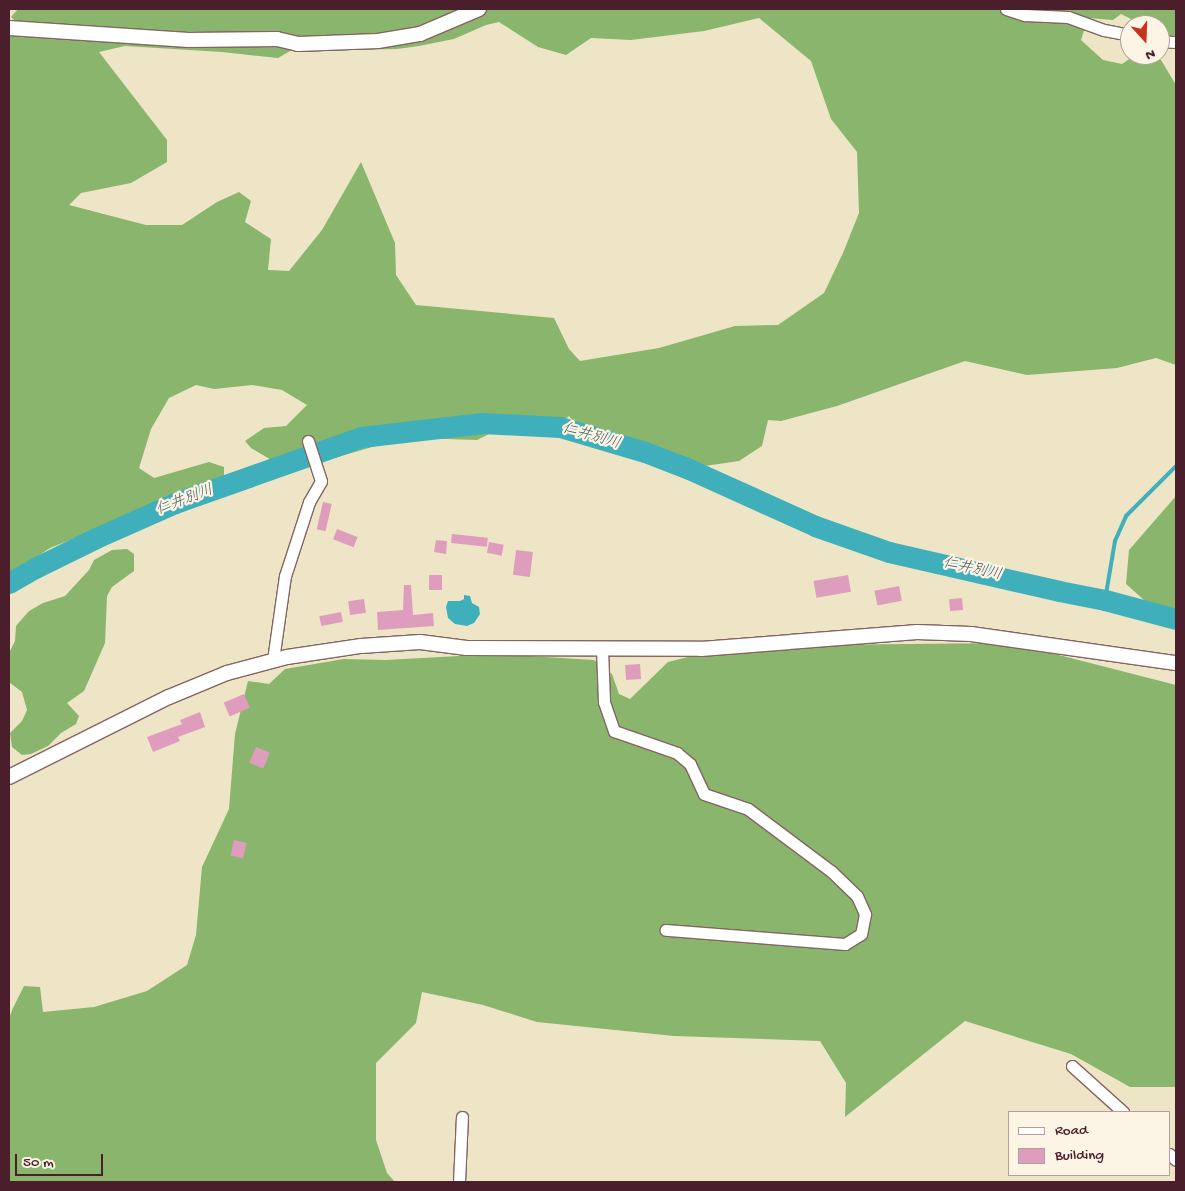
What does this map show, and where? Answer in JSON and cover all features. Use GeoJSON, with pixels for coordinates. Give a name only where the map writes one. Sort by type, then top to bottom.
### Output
{"type":"FeatureCollection","features":[{"type":"Feature","properties":{"kind":"street"},"geometry":{"type":"LineString","coordinates":[[9,28],[189,40],[276,40],[298,44],[378,41],[420,34],[479,9]]}},
{"type":"Feature","properties":{"kind":"street"},"geometry":{"type":"LineString","coordinates":[[1006,9],[1025,15],[1068,17],[1104,30],[1120,33]]}},
{"type":"Feature","properties":{"kind":"street"},"geometry":{"type":"LineString","coordinates":[[273,660],[285,576],[309,502],[321,481],[308,441]]}},
{"type":"Feature","properties":{"kind":"street"},"geometry":{"type":"LineString","coordinates":[[9,777],[169,697],[228,673],[273,660],[361,646],[420,642],[467,648],[701,649],[917,632],[971,634],[1176,662]]}},
{"type":"Feature","properties":{"kind":"street"},"geometry":{"type":"LineString","coordinates":[[602,649],[604,702],[614,731],[677,753],[690,764],[704,794],[748,809],[831,871],[856,896],[865,914],[861,934],[845,944],[666,930]]}},
{"type":"Feature","properties":{"kind":"street"},"geometry":{"type":"LineString","coordinates":[[1072,1066],[1123,1111]]}},
{"type":"Feature","properties":{"kind":"street"},"geometry":{"type":"LineString","coordinates":[[459,1182],[462,1117]]}},
{"type":"Feature","properties":{"kind":"green space"},"geometry":{"type":"Polygon","coordinates":[[[18,9],[1176,9],[1176,37],[1170,36],[1170,15],[1121,14],[1113,20],[1088,18],[1081,40],[1103,60],[1120,65],[1164,65],[1176,85],[1176,365],[1156,358],[1117,368],[1027,375],[965,361],[837,406],[781,421],[768,420],[762,446],[739,461],[698,467],[622,435],[573,421],[569,416],[548,436],[495,431],[477,440],[417,438],[372,447],[290,471],[251,448],[245,441],[264,428],[286,426],[307,405],[282,390],[252,385],[214,389],[196,385],[169,398],[151,429],[139,468],[154,478],[209,462],[224,467],[224,478],[50,548],[9,575],[9,26],[20,25],[11,17],[18,9]],[[759,18],[704,31],[631,40],[591,38],[566,55],[538,47],[499,22],[486,25],[454,39],[419,46],[397,49],[290,51],[278,58],[222,52],[125,46],[99,52],[167,140],[167,162],[131,183],[81,193],[69,205],[146,225],[182,225],[217,202],[239,192],[251,201],[245,222],[271,239],[268,270],[289,271],[322,230],[361,162],[395,243],[396,275],[416,305],[554,318],[569,349],[580,361],[659,348],[735,326],[778,325],[824,293],[859,213],[857,152],[831,119],[811,61],[759,18]]]}},
{"type":"Feature","properties":{"kind":"green space"},"geometry":{"type":"Polygon","coordinates":[[[1176,496],[1176,613],[1153,608],[1126,584],[1129,550],[1176,496]]]}},
{"type":"Feature","properties":{"kind":"green space"},"geometry":{"type":"Polygon","coordinates":[[[127,549],[134,554],[134,571],[112,587],[107,596],[105,643],[84,691],[67,703],[79,716],[76,724],[61,733],[48,746],[31,754],[22,755],[12,747],[10,733],[22,721],[27,710],[22,692],[9,682],[9,653],[15,641],[16,626],[29,611],[43,603],[65,596],[89,570],[94,560],[112,550],[127,549]]]}},
{"type":"Feature","properties":{"kind":"green space"},"geometry":{"type":"Polygon","coordinates":[[[1012,643],[1176,685],[1176,1087],[1130,1087],[1071,1054],[965,1021],[845,1117],[846,1083],[820,1041],[674,1036],[537,1022],[483,1005],[422,992],[416,1023],[376,1063],[376,1140],[387,1173],[395,1182],[9,1182],[9,1018],[13,1008],[24,986],[40,987],[43,1012],[94,1007],[147,991],[187,965],[196,935],[202,867],[229,809],[235,734],[248,681],[269,684],[285,669],[344,659],[385,660],[496,654],[594,660],[612,674],[619,694],[630,699],[668,662],[692,656],[803,645],[1012,643]]]}},
{"type":"Feature","properties":{"kind":"water"},"geometry":{"type":"Polygon","coordinates":[[[464,595],[470,596],[472,603],[479,607],[480,614],[474,623],[467,626],[455,624],[448,618],[446,607],[448,601],[460,601],[464,599],[464,595]]]}},
{"type":"Feature","properties":{"kind":"building"},"geometry":{"type":"Polygon","coordinates":[[[323,502],[332,504],[325,531],[317,529],[323,502]]]}},
{"type":"Feature","properties":{"kind":"building"},"geometry":{"type":"Polygon","coordinates":[[[337,529],[358,537],[354,547],[333,539],[337,529]]]}},
{"type":"Feature","properties":{"kind":"building"},"geometry":{"type":"Polygon","coordinates":[[[452,534],[488,538],[487,547],[451,543],[452,534]]]}},
{"type":"Feature","properties":{"kind":"building"},"geometry":{"type":"Polygon","coordinates":[[[436,540],[447,541],[446,554],[434,552],[436,540]]]}},
{"type":"Feature","properties":{"kind":"building"},"geometry":{"type":"Polygon","coordinates":[[[489,542],[504,545],[502,556],[487,553],[489,542]]]}},
{"type":"Feature","properties":{"kind":"building"},"geometry":{"type":"Polygon","coordinates":[[[516,550],[533,552],[530,577],[513,575],[516,550]]]}},
{"type":"Feature","properties":{"kind":"building"},"geometry":{"type":"Polygon","coordinates":[[[429,575],[442,575],[442,590],[429,590],[429,575]]]}},
{"type":"Feature","properties":{"kind":"building"},"geometry":{"type":"Polygon","coordinates":[[[848,575],[851,592],[816,598],[814,581],[848,575]]]}},
{"type":"Feature","properties":{"kind":"building"},"geometry":{"type":"Polygon","coordinates":[[[404,585],[411,585],[413,615],[433,613],[434,626],[378,630],[377,612],[403,610],[404,585]]]}},
{"type":"Feature","properties":{"kind":"building"},"geometry":{"type":"Polygon","coordinates":[[[899,586],[902,601],[877,605],[874,591],[899,586]]]}},
{"type":"Feature","properties":{"kind":"building"},"geometry":{"type":"Polygon","coordinates":[[[962,598],[963,610],[950,611],[949,599],[962,598]]]}},
{"type":"Feature","properties":{"kind":"building"},"geometry":{"type":"Polygon","coordinates":[[[364,599],[366,613],[350,615],[348,601],[364,599]]]}},
{"type":"Feature","properties":{"kind":"building"},"geometry":{"type":"Polygon","coordinates":[[[341,612],[343,622],[321,626],[319,616],[341,612]]]}},
{"type":"Feature","properties":{"kind":"building"},"geometry":{"type":"Polygon","coordinates":[[[640,664],[641,679],[626,680],[625,665],[640,664]]]}},
{"type":"Feature","properties":{"kind":"building"},"geometry":{"type":"Polygon","coordinates":[[[244,694],[250,708],[230,716],[224,703],[244,694]]]}},
{"type":"Feature","properties":{"kind":"building"},"geometry":{"type":"Polygon","coordinates":[[[200,712],[205,727],[178,737],[180,741],[153,752],[147,737],[182,724],[180,720],[200,712]]]}},
{"type":"Feature","properties":{"kind":"building"},"geometry":{"type":"Polygon","coordinates":[[[256,747],[270,753],[263,769],[249,763],[256,747]]]}},
{"type":"Feature","properties":{"kind":"building"},"geometry":{"type":"Polygon","coordinates":[[[234,840],[247,843],[243,859],[230,856],[234,840]]]}},
{"type":"Feature","properties":{"kind":"waterway","name":"仁井別川"},"geometry":{"type":"LineString","coordinates":[[9,583],[96,538],[175,503],[361,437],[482,423],[560,427],[645,452],[689,469],[815,526],[889,552],[1105,600],[1176,619]]}},
{"type":"Feature","properties":{"kind":"waterway"},"geometry":{"type":"LineString","coordinates":[[1105,600],[1115,541],[1126,516],[1176,466]]}}]}
